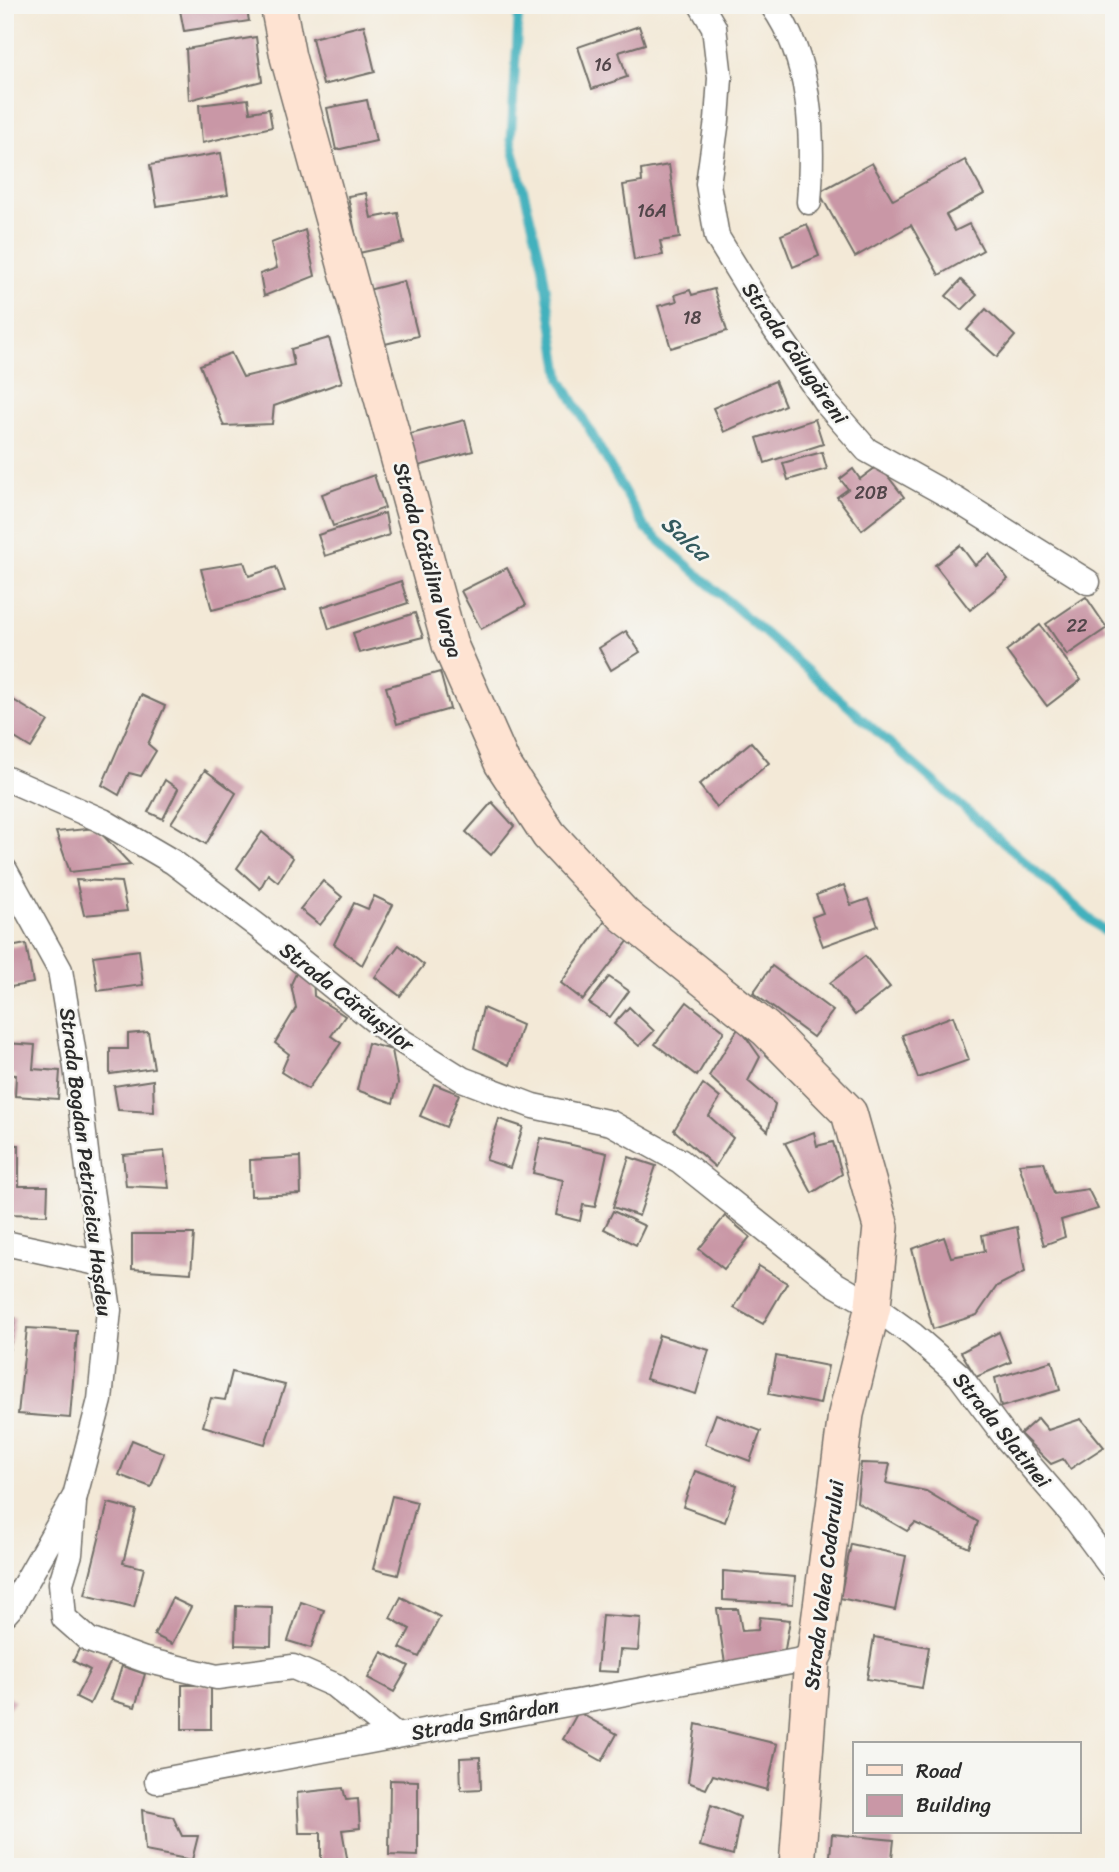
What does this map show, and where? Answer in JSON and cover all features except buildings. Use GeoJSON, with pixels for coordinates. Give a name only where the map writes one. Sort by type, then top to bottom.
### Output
{"type":"FeatureCollection","features":[{"type":"Feature","properties":{"kind":"main road","name":"Strada Cătălina Varga"},"geometry":{"type":"LineString","coordinates":[[278,5],[288,57],[450,645],[502,763],[549,835],[624,915],[766,1029],[849,1113],[881,1227],[873,1307]]}},
{"type":"Feature","properties":{"kind":"main road","name":"Strada Valea Codorului"},"geometry":{"type":"LineString","coordinates":[[797,1867],[813,1658],[846,1415],[873,1307]]}},
{"type":"Feature","properties":{"kind":"street","name":"Strada Călugăreni"},"geometry":{"type":"LineString","coordinates":[[701,5],[715,27],[720,78],[708,184],[716,237],[762,312],[826,403],[867,450],[955,499],[1088,582]]}},
{"type":"Feature","properties":{"kind":"street"},"geometry":{"type":"LineString","coordinates":[[772,5],[787,26],[807,94],[812,163],[810,202]]}},
{"type":"Feature","properties":{"kind":"street","name":"Strada Cărăușilor"},"geometry":{"type":"LineString","coordinates":[[5,778],[103,821],[173,862],[395,1037],[462,1079],[533,1105],[611,1123],[680,1161],[834,1283],[873,1307]]}},
{"type":"Feature","properties":{"kind":"street","name":"Strada Bogdan Petriceicu Hașdeu"},"geometry":{"type":"LineString","coordinates":[[5,870],[60,970],[109,1310],[100,1400],[75,1496],[13,1605],[5,1614]]}},
{"type":"Feature","properties":{"kind":"street"},"geometry":{"type":"LineString","coordinates":[[5,1243],[102,1264]]}},
{"type":"Feature","properties":{"kind":"street","name":"Strada Slatinei"},"geometry":{"type":"LineString","coordinates":[[873,1307],[913,1335],[960,1375],[1007,1439],[1071,1513],[1114,1571]]}},
{"type":"Feature","properties":{"kind":"street"},"geometry":{"type":"LineString","coordinates":[[75,1496],[71,1554],[61,1583],[64,1618],[89,1640],[145,1660],[217,1677],[293,1667],[334,1685],[396,1736]]}},
{"type":"Feature","properties":{"kind":"street","name":"Strada Smârdan"},"geometry":{"type":"LineString","coordinates":[[157,1781],[813,1658]]}},
{"type":"Feature","properties":{"kind":"waterway","name":"Salca"},"geometry":{"type":"LineString","coordinates":[[519,5],[511,140],[542,263],[561,379],[645,528],[1114,940]]}}]}
